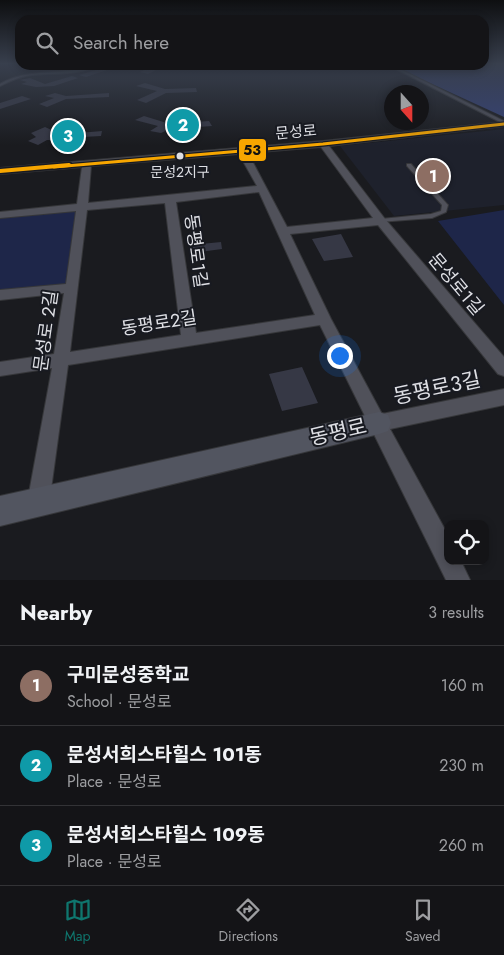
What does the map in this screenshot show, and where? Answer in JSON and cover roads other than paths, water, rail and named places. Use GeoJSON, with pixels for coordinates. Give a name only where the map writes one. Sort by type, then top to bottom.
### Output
{"type":"FeatureCollection","features":[{"type":"Feature","properties":{"kind":"street","name":"문성로"},"geometry":{"type":"LineString","coordinates":[[0,171],[323,144],[504,123]]}},
{"type":"Feature","properties":{"kind":"street","name":"문성로1길"},"geometry":{"type":"LineString","coordinates":[[323,144],[382,221],[504,369]]}},
{"type":"Feature","properties":{"kind":"street","name":"동평로"},"geometry":{"type":"LineString","coordinates":[[0,511],[38,504],[379,423],[324,318],[263,188],[242,150]]}},
{"type":"Feature","properties":{"kind":"street","name":"문성로 2길"},"geometry":{"type":"LineString","coordinates":[[38,504],[83,207],[87,163]]}},
{"type":"Feature","properties":{"kind":"street"},"geometry":{"type":"LineString","coordinates":[[0,215],[263,188]]}},
{"type":"Feature","properties":{"kind":"street","name":"동평로1길"},"geometry":{"type":"LineString","coordinates":[[170,199],[189,338]]}},
{"type":"Feature","properties":{"kind":"street"},"geometry":{"type":"LineString","coordinates":[[283,231],[382,221]]}},
{"type":"Feature","properties":{"kind":"street"},"geometry":{"type":"LineString","coordinates":[[0,295],[71,288]]}},
{"type":"Feature","properties":{"kind":"street","name":"동평로2길"},"geometry":{"type":"LineString","coordinates":[[0,369],[324,318]]}},
{"type":"Feature","properties":{"kind":"street","name":"동평로3길"},"geometry":{"type":"LineString","coordinates":[[379,423],[504,397]]}},
{"type":"Feature","properties":{"kind":"street"},"geometry":{"type":"LineString","coordinates":[[379,423],[444,552]]}},
{"type":"Feature","properties":{"kind":"street"},"geometry":{"type":"LineString","coordinates":[[450,565],[458,580]]}},
{"type":"Feature","properties":{"kind":"lane"},"geometry":{"type":"LineString","coordinates":[[441,91],[504,123]]}},
{"type":"Feature","properties":{"kind":"lane"},"geometry":{"type":"LineString","coordinates":[[382,221],[432,216],[443,212],[445,209],[444,205],[409,165]]}},
{"type":"Feature","properties":{"kind":"place","name":"문성서희스타힐스 101동"},"geometry":{"type":"Point","coordinates":[183,125]}},
{"type":"Feature","properties":{"kind":"place","name":"문성서희스타힐스 109동"},"geometry":{"type":"Point","coordinates":[68,136]}},
{"type":"Feature","properties":{"kind":"place","name":"문성2지구"},"geometry":{"type":"Point","coordinates":[180,156]}},
{"type":"Feature","properties":{"kind":"place","name":"구미문성중학교"},"geometry":{"type":"Point","coordinates":[433,176]}}]}
